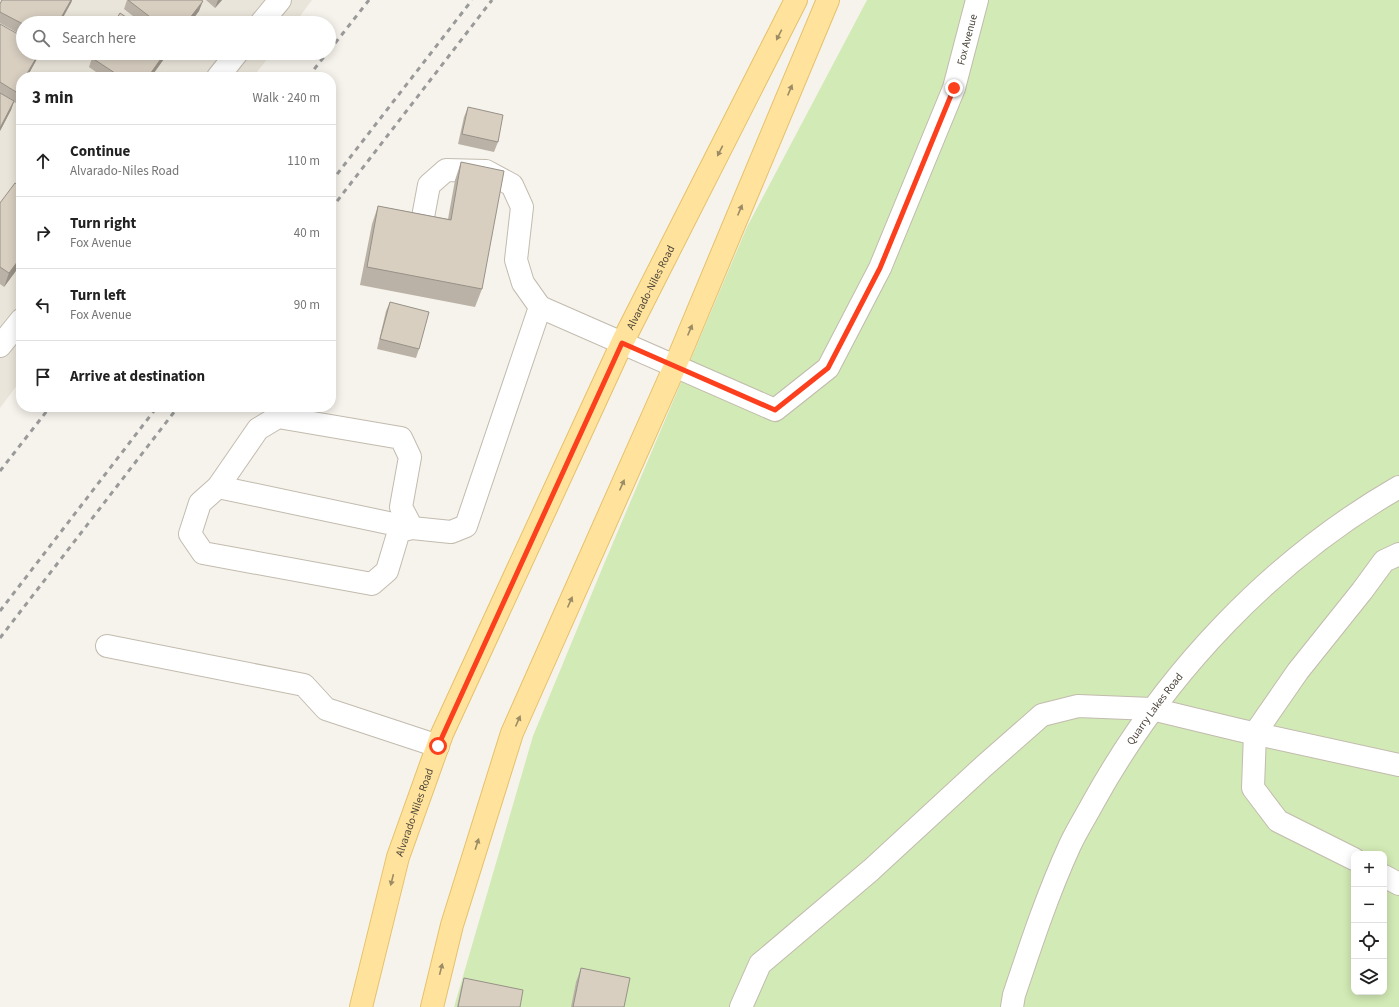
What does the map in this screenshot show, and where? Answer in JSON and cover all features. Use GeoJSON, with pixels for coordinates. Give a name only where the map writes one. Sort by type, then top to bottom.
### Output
{"type":"FeatureCollection","features":[{"type":"Feature","properties":{"kind":"main road","name":"Alvarado-Niles Road"},"geometry":{"type":"LineString","coordinates":[[361,1007],[398,857],[438,746],[622,343],[796,0]]}},
{"type":"Feature","properties":{"kind":"main road"},"geometry":{"type":"LineString","coordinates":[[432,1007],[452,925],[512,733],[675,366],[828,0]]}},
{"type":"Feature","properties":{"kind":"street"},"geometry":{"type":"LineString","coordinates":[[267,16],[280,0]]}},
{"type":"Feature","properties":{"kind":"street","name":"Fox Avenue"},"geometry":{"type":"LineString","coordinates":[[540,307],[775,410],[828,368],[880,268],[951,95],[977,0]]}},
{"type":"Feature","properties":{"kind":"street"},"geometry":{"type":"LineString","coordinates":[[222,72],[231,60]]}},
{"type":"Feature","properties":{"kind":"street"},"geometry":{"type":"LineString","coordinates":[[218,487],[412,528],[451,532],[466,526],[540,307],[523,283],[516,260],[522,207],[512,185],[486,171],[446,170],[429,185],[423,217]]}},
{"type":"Feature","properties":{"kind":"street"},"geometry":{"type":"LineString","coordinates":[[0,346],[16,326]]}},
{"type":"Feature","properties":{"kind":"street"},"geometry":{"type":"LineString","coordinates":[[278,417],[401,438],[410,457],[401,507],[412,528],[399,531],[387,571],[372,584],[203,553],[190,534],[200,503],[218,487],[258,429],[278,417]]}},
{"type":"Feature","properties":{"kind":"street","name":"Quarry Lakes Road"},"geometry":{"type":"LineString","coordinates":[[1012,1007],[1014,995],[1039,920],[1071,844],[1108,777],[1152,709],[1193,658],[1242,607],[1294,561],[1342,523],[1399,487]]}},
{"type":"Feature","properties":{"kind":"street"},"geometry":{"type":"LineString","coordinates":[[1351,858],[1278,821],[1253,788],[1255,733],[1298,671],[1384,561],[1399,554]]}},
{"type":"Feature","properties":{"kind":"street"},"geometry":{"type":"LineString","coordinates":[[107,646],[304,685],[326,709],[438,746]]}},
{"type":"Feature","properties":{"kind":"street"},"geometry":{"type":"LineString","coordinates":[[741,1007],[760,964],[871,870],[1042,715],[1078,706],[1152,709],[1399,765]]}},
{"type":"Feature","properties":{"kind":"street"},"geometry":{"type":"LineString","coordinates":[[1387,878],[1399,884]]}},
{"type":"Feature","properties":{"kind":"shaded area"},"geometry":{"type":"Polygon","coordinates":[[[0,0],[312,0],[300,16],[16,16],[16,60],[266,60],[257,72],[16,72],[16,387],[0,408],[0,0]]]}},
{"type":"Feature","properties":{"kind":"green space"},"geometry":{"type":"Polygon","coordinates":[[[867,0],[1399,0],[1399,1007],[454,1007],[533,736],[604,564],[747,227],[867,0]]]}},
{"type":"Feature","properties":{"kind":"building"},"geometry":{"type":"Polygon","coordinates":[[[2,0],[71,0],[62,16],[16,16],[16,20],[0,12],[0,4],[2,0]]]}},
{"type":"Feature","properties":{"kind":"building"},"geometry":{"type":"Polygon","coordinates":[[[128,0],[203,1],[191,16],[149,16],[128,0]]]}},
{"type":"Feature","properties":{"kind":"building"},"geometry":{"type":"Polygon","coordinates":[[[0,24],[16,33],[16,60],[35,60],[28,72],[16,72],[16,92],[0,82],[0,24]]]}},
{"type":"Feature","properties":{"kind":"building"},"geometry":{"type":"Polygon","coordinates":[[[95,60],[160,60],[152,72],[113,72],[95,60]]]}},
{"type":"Feature","properties":{"kind":"building"},"geometry":{"type":"Polygon","coordinates":[[[0,93],[14,101],[0,128],[0,93]]]}},
{"type":"Feature","properties":{"kind":"building"},"geometry":{"type":"Polygon","coordinates":[[[468,107],[503,115],[498,142],[462,134],[468,107]]]}},
{"type":"Feature","properties":{"kind":"building"},"geometry":{"type":"Polygon","coordinates":[[[461,162],[504,171],[482,289],[367,267],[378,206],[451,220],[461,162]]]}},
{"type":"Feature","properties":{"kind":"building"},"geometry":{"type":"Polygon","coordinates":[[[16,184],[16,264],[9,273],[0,267],[0,203],[16,184]]]}},
{"type":"Feature","properties":{"kind":"building"},"geometry":{"type":"Polygon","coordinates":[[[390,302],[429,312],[419,349],[380,339],[390,302]]]}},
{"type":"Feature","properties":{"kind":"building"},"geometry":{"type":"Polygon","coordinates":[[[581,968],[630,978],[624,1007],[573,1007],[581,968]]]}},
{"type":"Feature","properties":{"kind":"building"},"geometry":{"type":"Polygon","coordinates":[[[464,978],[523,990],[520,1007],[458,1007],[464,978]]]}},
{"type":"Feature","properties":{"kind":"railway"},"geometry":{"type":"LineString","coordinates":[[336,42],[369,0]]}},
{"type":"Feature","properties":{"kind":"railway"},"geometry":{"type":"LineString","coordinates":[[336,176],[472,0]]}},
{"type":"Feature","properties":{"kind":"railway"},"geometry":{"type":"LineString","coordinates":[[336,203],[492,0]]}},
{"type":"Feature","properties":{"kind":"railway"},"geometry":{"type":"LineString","coordinates":[[312,72],[321,60]]}},
{"type":"Feature","properties":{"kind":"railway"},"geometry":{"type":"LineString","coordinates":[[0,471],[46,412]]}},
{"type":"Feature","properties":{"kind":"railway"},"geometry":{"type":"LineString","coordinates":[[0,611],[153,412]]}},
{"type":"Feature","properties":{"kind":"railway"},"geometry":{"type":"LineString","coordinates":[[0,638],[174,412]]}},
{"type":"Feature","properties":{"kind":"route"},"geometry":{"type":"LineString","coordinates":[[438,746],[442,734],[622,343],[775,410],[828,368],[880,268],[954,88]]}}]}
